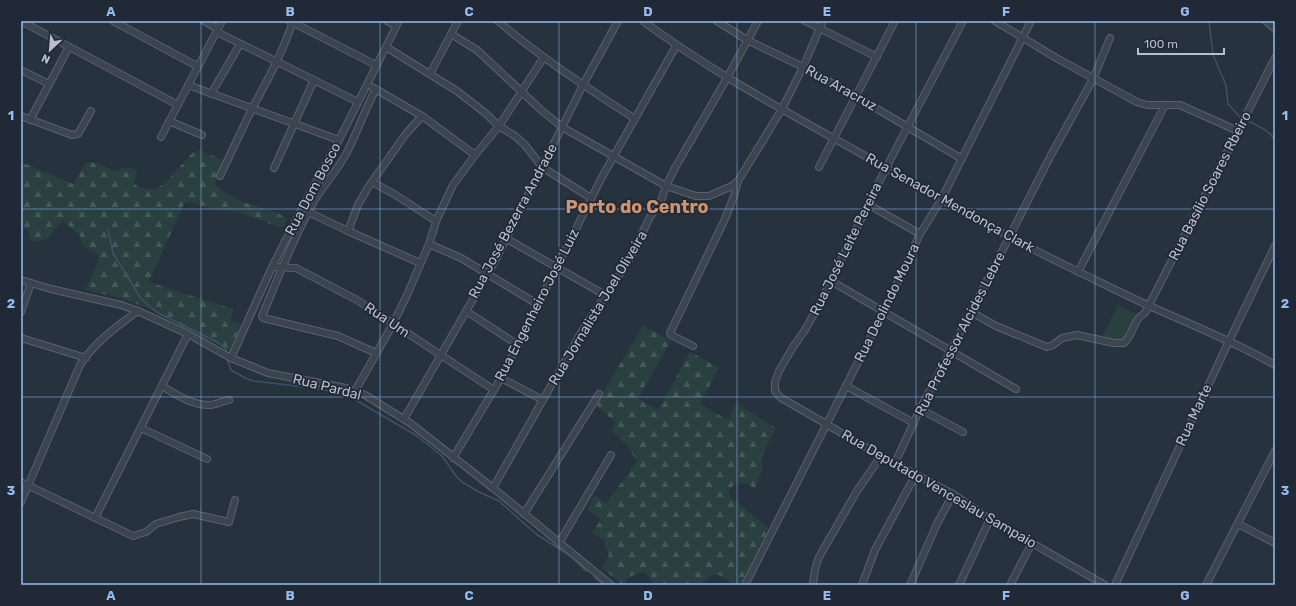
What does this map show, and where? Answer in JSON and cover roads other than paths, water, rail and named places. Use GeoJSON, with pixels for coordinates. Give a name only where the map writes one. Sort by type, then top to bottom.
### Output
{"type":"FeatureCollection","features":[{"type":"Feature","properties":{"kind":"street"},"geometry":{"type":"LineString","coordinates":[[21,21],[178,105]]}},
{"type":"Feature","properties":{"kind":"street"},"geometry":{"type":"LineString","coordinates":[[113,21],[198,66]]}},
{"type":"Feature","properties":{"kind":"street"},"geometry":{"type":"LineString","coordinates":[[204,21],[240,44],[358,102]]}},
{"type":"Feature","properties":{"kind":"street"},"geometry":{"type":"LineString","coordinates":[[161,137],[222,21]]}},
{"type":"Feature","properties":{"kind":"street"},"geometry":{"type":"LineString","coordinates":[[220,176],[252,108],[277,62],[290,32],[292,21],[376,66]]}},
{"type":"Feature","properties":{"kind":"street"},"geometry":{"type":"LineString","coordinates":[[387,21],[397,23]]}},
{"type":"Feature","properties":{"kind":"street"},"geometry":{"type":"LineString","coordinates":[[430,74],[458,21]]}},
{"type":"Feature","properties":{"kind":"street","name":"Rua José Bezerra Andrade"},"geometry":{"type":"LineString","coordinates":[[404,419],[507,239],[583,85],[618,21]]}},
{"type":"Feature","properties":{"kind":"street","name":"Rua Senador Mendonça Clark"},"geometry":{"type":"LineString","coordinates":[[643,21],[676,46],[727,78],[941,200],[1078,272],[1229,341],[1273,364]]}},
{"type":"Feature","properties":{"kind":"street","name":"Rua Aracruz"},"geometry":{"type":"LineString","coordinates":[[717,21],[747,40],[802,67],[857,97],[962,159]]}},
{"type":"Feature","properties":{"kind":"street","name":"Rua Jornalista Joel Oliveira"},"geometry":{"type":"LineString","coordinates":[[493,488],[582,331],[629,260],[650,217],[662,200],[666,186],[675,168],[758,21]]}},
{"type":"Feature","properties":{"kind":"street"},"geometry":{"type":"LineString","coordinates":[[805,21],[877,57]]}},
{"type":"Feature","properties":{"kind":"street"},"geometry":{"type":"LineString","coordinates":[[693,346],[670,333],[725,219],[738,181],[782,109],[822,21]]}},
{"type":"Feature","properties":{"kind":"street"},"geometry":{"type":"LineString","coordinates":[[819,167],[857,97],[895,21]]}},
{"type":"Feature","properties":{"kind":"street","name":"Rua José Leite Pereira"},"geometry":{"type":"LineString","coordinates":[[775,391],[775,382],[779,371],[793,347],[806,330],[886,168],[963,21]]}},
{"type":"Feature","properties":{"kind":"street"},"geometry":{"type":"LineString","coordinates":[[995,21],[1058,59],[1137,102],[1147,105],[1180,104],[1238,131]]}},
{"type":"Feature","properties":{"kind":"street","name":"Rua Deolindo Moura"},"geometry":{"type":"LineString","coordinates":[[745,585],[884,311],[920,234],[941,200],[1030,21]]}},
{"type":"Feature","properties":{"kind":"street"},"geometry":{"type":"LineString","coordinates":[[1266,21],[1275,29]]}},
{"type":"Feature","properties":{"kind":"street"},"geometry":{"type":"LineString","coordinates":[[502,22],[544,57],[635,119]]}},
{"type":"Feature","properties":{"kind":"street","name":"Rua Dom Bosco"},"geometry":{"type":"LineString","coordinates":[[231,358],[272,267],[339,140],[397,23]]}},
{"type":"Feature","properties":{"kind":"street"},"geometry":{"type":"LineString","coordinates":[[451,34],[477,50],[562,127],[666,186],[696,196],[709,196],[732,186],[738,181]]}},
{"type":"Feature","properties":{"kind":"street","name":"Rua Professor Alcides Lebre"},"geometry":{"type":"LineString","coordinates":[[895,463],[920,409],[1093,78],[1110,38]]}},
{"type":"Feature","properties":{"kind":"street"},"geometry":{"type":"LineString","coordinates":[[212,94],[240,44]]}},
{"type":"Feature","properties":{"kind":"street"},"geometry":{"type":"LineString","coordinates":[[30,120],[70,46]]}},
{"type":"Feature","properties":{"kind":"street"},"geometry":{"type":"LineString","coordinates":[[386,46],[457,91],[499,126],[515,136],[525,145],[542,167],[591,198]]}},
{"type":"Feature","properties":{"kind":"street","name":"Rua Engenheiro José Luiz"},"geometry":{"type":"LineString","coordinates":[[453,458],[501,378],[591,198],[676,46]]}},
{"type":"Feature","properties":{"kind":"street"},"geometry":{"type":"LineString","coordinates":[[355,391],[393,324],[429,244],[441,209],[454,185],[475,155],[499,126],[544,57]]}},
{"type":"Feature","properties":{"kind":"street","name":"Rua Basílio Soares Rbeiro"},"geometry":{"type":"LineString","coordinates":[[971,312],[1011,333],[1047,347],[1053,345],[1062,338],[1077,335],[1114,343],[1124,343],[1139,317],[1145,313],[1275,58]]}},
{"type":"Feature","properties":{"kind":"street"},"geometry":{"type":"LineString","coordinates":[[21,70],[49,84]]}},
{"type":"Feature","properties":{"kind":"street"},"geometry":{"type":"LineString","coordinates":[[274,168],[314,80]]}},
{"type":"Feature","properties":{"kind":"street"},"geometry":{"type":"LineString","coordinates":[[367,84],[422,116],[475,155]]}},
{"type":"Feature","properties":{"kind":"street"},"geometry":{"type":"LineString","coordinates":[[188,85],[339,140]]}},
{"type":"Feature","properties":{"kind":"street"},"geometry":{"type":"LineString","coordinates":[[376,89],[367,104],[354,137],[340,165],[317,195],[308,212],[282,268],[262,317],[338,336],[376,353]]}},
{"type":"Feature","properties":{"kind":"street"},"geometry":{"type":"LineString","coordinates":[[1078,272],[1165,104]]}},
{"type":"Feature","properties":{"kind":"street"},"geometry":{"type":"LineString","coordinates":[[21,116],[72,135],[78,134],[91,111]]}},
{"type":"Feature","properties":{"kind":"street"},"geometry":{"type":"LineString","coordinates":[[348,231],[358,205],[372,182],[405,135],[422,116]]}},
{"type":"Feature","properties":{"kind":"street"},"geometry":{"type":"LineString","coordinates":[[169,121],[202,136]]}},
{"type":"Feature","properties":{"kind":"street"},"geometry":{"type":"LineString","coordinates":[[329,159],[340,165]]}},
{"type":"Feature","properties":{"kind":"street"},"geometry":{"type":"LineString","coordinates":[[372,182],[394,194],[436,221]]}},
{"type":"Feature","properties":{"kind":"street"},"geometry":{"type":"LineString","coordinates":[[869,205],[920,234]]}},
{"type":"Feature","properties":{"kind":"street"},"geometry":{"type":"LineString","coordinates":[[308,212],[420,263]]}},
{"type":"Feature","properties":{"kind":"street"},"geometry":{"type":"LineString","coordinates":[[507,239],[605,295]]}},
{"type":"Feature","properties":{"kind":"street"},"geometry":{"type":"LineString","coordinates":[[429,244],[461,258],[539,304]]}},
{"type":"Feature","properties":{"kind":"street","name":"Rua Marte"},"geometry":{"type":"LineString","coordinates":[[1115,585],[1275,246]]}},
{"type":"Feature","properties":{"kind":"street","name":"Rua Um"},"geometry":{"type":"LineString","coordinates":[[272,267],[296,268],[340,290],[358,300],[494,390]]}},
{"type":"Feature","properties":{"kind":"street","name":"Rua Pardal"},"geometry":{"type":"LineString","coordinates":[[21,280],[138,311],[188,334],[231,358],[268,373],[355,391],[365,395],[404,419],[493,488],[611,585]]}},
{"type":"Feature","properties":{"kind":"street"},"geometry":{"type":"LineString","coordinates":[[831,281],[1016,389]]}},
{"type":"Feature","properties":{"kind":"street"},"geometry":{"type":"LineString","coordinates":[[21,312],[32,283]]}},
{"type":"Feature","properties":{"kind":"street"},"geometry":{"type":"LineString","coordinates":[[21,502],[78,370],[86,358],[111,332],[138,311]]}},
{"type":"Feature","properties":{"kind":"street"},"geometry":{"type":"LineString","coordinates":[[466,311],[518,345]]}},
{"type":"Feature","properties":{"kind":"street"},"geometry":{"type":"LineString","coordinates":[[96,518],[188,334]]}},
{"type":"Feature","properties":{"kind":"street"},"geometry":{"type":"LineString","coordinates":[[21,338],[86,358]]}},
{"type":"Feature","properties":{"kind":"street"},"geometry":{"type":"LineString","coordinates":[[501,378],[543,400]]}},
{"type":"Feature","properties":{"kind":"street"},"geometry":{"type":"LineString","coordinates":[[162,386],[182,398],[198,404],[212,405],[229,400]]}},
{"type":"Feature","properties":{"kind":"street"},"geometry":{"type":"LineString","coordinates":[[846,386],[914,423]]}},
{"type":"Feature","properties":{"kind":"street","name":"Rua Deputado Venceslau Sampaio"},"geometry":{"type":"LineString","coordinates":[[775,391],[785,400],[881,456],[953,494],[990,519],[1105,585]]}},
{"type":"Feature","properties":{"kind":"street"},"geometry":{"type":"LineString","coordinates":[[524,514],[599,394]]}},
{"type":"Feature","properties":{"kind":"street"},"geometry":{"type":"LineString","coordinates":[[920,409],[964,432]]}},
{"type":"Feature","properties":{"kind":"street"},"geometry":{"type":"LineString","coordinates":[[141,428],[207,459]]}},
{"type":"Feature","properties":{"kind":"street"},"geometry":{"type":"LineString","coordinates":[[1206,585],[1275,451]]}},
{"type":"Feature","properties":{"kind":"street"},"geometry":{"type":"LineString","coordinates":[[560,543],[611,456]]}},
{"type":"Feature","properties":{"kind":"street"},"geometry":{"type":"LineString","coordinates":[[813,585],[819,557],[857,491],[881,456]]}},
{"type":"Feature","properties":{"kind":"street"},"geometry":{"type":"LineString","coordinates":[[862,585],[876,550],[916,474]]}},
{"type":"Feature","properties":{"kind":"street"},"geometry":{"type":"LineString","coordinates":[[21,482],[133,536],[146,532],[156,524],[193,514],[229,522],[235,500]]}},
{"type":"Feature","properties":{"kind":"street"},"geometry":{"type":"LineString","coordinates":[[910,585],[936,524],[953,494]]}},
{"type":"Feature","properties":{"kind":"street"},"geometry":{"type":"LineString","coordinates":[[959,585],[990,519]]}},
{"type":"Feature","properties":{"kind":"street"},"geometry":{"type":"LineString","coordinates":[[1238,524],[1275,543]]}},
{"type":"Feature","properties":{"kind":"street"},"geometry":{"type":"LineString","coordinates":[[1010,585],[1032,543]]}},
{"type":"Feature","properties":{"kind":"waterway"},"geometry":{"type":"LineString","coordinates":[[1209,21],[1213,55],[1226,85],[1228,104],[1240,117]]}},
{"type":"Feature","properties":{"kind":"waterway"},"geometry":{"type":"LineString","coordinates":[[1249,121],[1267,131],[1275,140]]}},
{"type":"Feature","properties":{"kind":"waterway"},"geometry":{"type":"LineString","coordinates":[[108,230],[113,253],[141,299],[158,313],[217,342],[226,349],[226,353]]}},
{"type":"Feature","properties":{"kind":"waterway"},"geometry":{"type":"LineString","coordinates":[[227,359],[231,370],[247,379],[345,394],[417,436],[442,456],[462,482],[499,501],[536,534],[572,557],[586,571]]}},
{"type":"Feature","properties":{"kind":"waterway"},"geometry":{"type":"LineString","coordinates":[[594,577],[604,585]]}},
{"type":"Feature","properties":{"kind":"district","name":"Porto do Centro"},"geometry":{"type":"Point","coordinates":[637,207]}}]}
